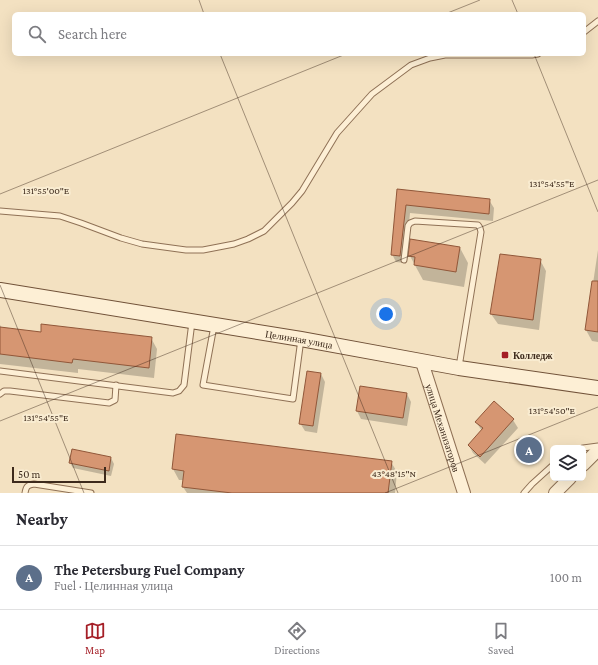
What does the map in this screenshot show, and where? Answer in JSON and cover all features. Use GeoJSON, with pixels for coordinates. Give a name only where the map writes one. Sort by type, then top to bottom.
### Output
{"type":"FeatureCollection","features":[{"type":"Feature","properties":{"kind":"main road","name":"Целинная улица"},"geometry":{"type":"LineString","coordinates":[[0,290],[301,339],[422,362],[598,388]]}},
{"type":"Feature","properties":{"kind":"street","name":"улица Механизаторов"},"geometry":{"type":"LineString","coordinates":[[422,362],[464,493]]}},
{"type":"Feature","properties":{"kind":"street"},"geometry":{"type":"LineString","coordinates":[[586,462],[598,450]]}},
{"type":"Feature","properties":{"kind":"street"},"geometry":{"type":"LineString","coordinates":[[555,493],[567,481]]}},
{"type":"Feature","properties":{"kind":"lane"},"geometry":{"type":"LineString","coordinates":[[586,30],[598,21]]}},
{"type":"Feature","properties":{"kind":"lane"},"geometry":{"type":"LineString","coordinates":[[0,211],[60,216],[142,244],[186,250],[203,250],[248,240],[264,231],[292,203],[302,190],[337,133],[372,94],[411,65],[440,56]]}},
{"type":"Feature","properties":{"kind":"lane"},"geometry":{"type":"LineString","coordinates":[[404,260],[408,226],[410,223],[415,221],[478,226],[480,228],[481,232],[459,368]]}},
{"type":"Feature","properties":{"kind":"lane"},"geometry":{"type":"LineString","coordinates":[[0,371],[173,393],[179,391],[184,385],[192,321]]}},
{"type":"Feature","properties":{"kind":"lane"},"geometry":{"type":"LineString","coordinates":[[214,325],[203,385],[293,399],[301,339]]}},
{"type":"Feature","properties":{"kind":"lane"},"geometry":{"type":"LineString","coordinates":[[0,394],[4,391],[10,391],[109,403],[115,400],[116,385]]}},
{"type":"Feature","properties":{"kind":"lane"},"geometry":{"type":"LineString","coordinates":[[586,448],[598,446]]}},
{"type":"Feature","properties":{"kind":"lane"},"geometry":{"type":"LineString","coordinates":[[524,493],[550,467]]}},
{"type":"Feature","properties":{"kind":"lane"},"geometry":{"type":"LineString","coordinates":[[25,493],[28,485],[34,484],[91,493]]}},
{"type":"Feature","properties":{"kind":"building"},"geometry":{"type":"Polygon","coordinates":[[[397,189],[490,199],[489,214],[406,205],[400,256],[391,255],[397,189]]]}},
{"type":"Feature","properties":{"kind":"building"},"geometry":{"type":"Polygon","coordinates":[[[410,239],[460,247],[456,272],[414,265],[415,257],[408,256],[410,239]]]}},
{"type":"Feature","properties":{"kind":"building"},"geometry":{"type":"Polygon","coordinates":[[[500,254],[541,259],[533,320],[490,314],[500,254]]]}},
{"type":"Feature","properties":{"kind":"building"},"geometry":{"type":"Polygon","coordinates":[[[592,281],[598,281],[598,332],[585,330],[592,281]]]}},
{"type":"Feature","properties":{"kind":"building"},"geometry":{"type":"Polygon","coordinates":[[[41,324],[152,337],[149,368],[73,359],[72,363],[0,354],[0,327],[41,332],[41,324]]]}},
{"type":"Feature","properties":{"kind":"building"},"geometry":{"type":"Polygon","coordinates":[[[307,371],[321,373],[313,426],[299,424],[307,371]]]}},
{"type":"Feature","properties":{"kind":"building"},"geometry":{"type":"Polygon","coordinates":[[[360,386],[407,393],[403,418],[356,411],[360,386]]]}},
{"type":"Feature","properties":{"kind":"building"},"geometry":{"type":"Polygon","coordinates":[[[494,401],[514,419],[480,457],[468,445],[483,428],[475,422],[494,401]]]}},
{"type":"Feature","properties":{"kind":"building"},"geometry":{"type":"Polygon","coordinates":[[[176,434],[392,461],[388,493],[232,493],[182,487],[184,471],[172,469],[176,434]]]}},
{"type":"Feature","properties":{"kind":"building"},"geometry":{"type":"Polygon","coordinates":[[[72,449],[111,457],[109,471],[69,463],[72,449]]]}},
{"type":"Feature","properties":{"kind":"place","name":"Колледж"},"geometry":{"type":"Point","coordinates":[505,355]}},
{"type":"Feature","properties":{"kind":"place","name":"The Petersburg Fuel Company"},"geometry":{"type":"Point","coordinates":[529,450]}}]}
